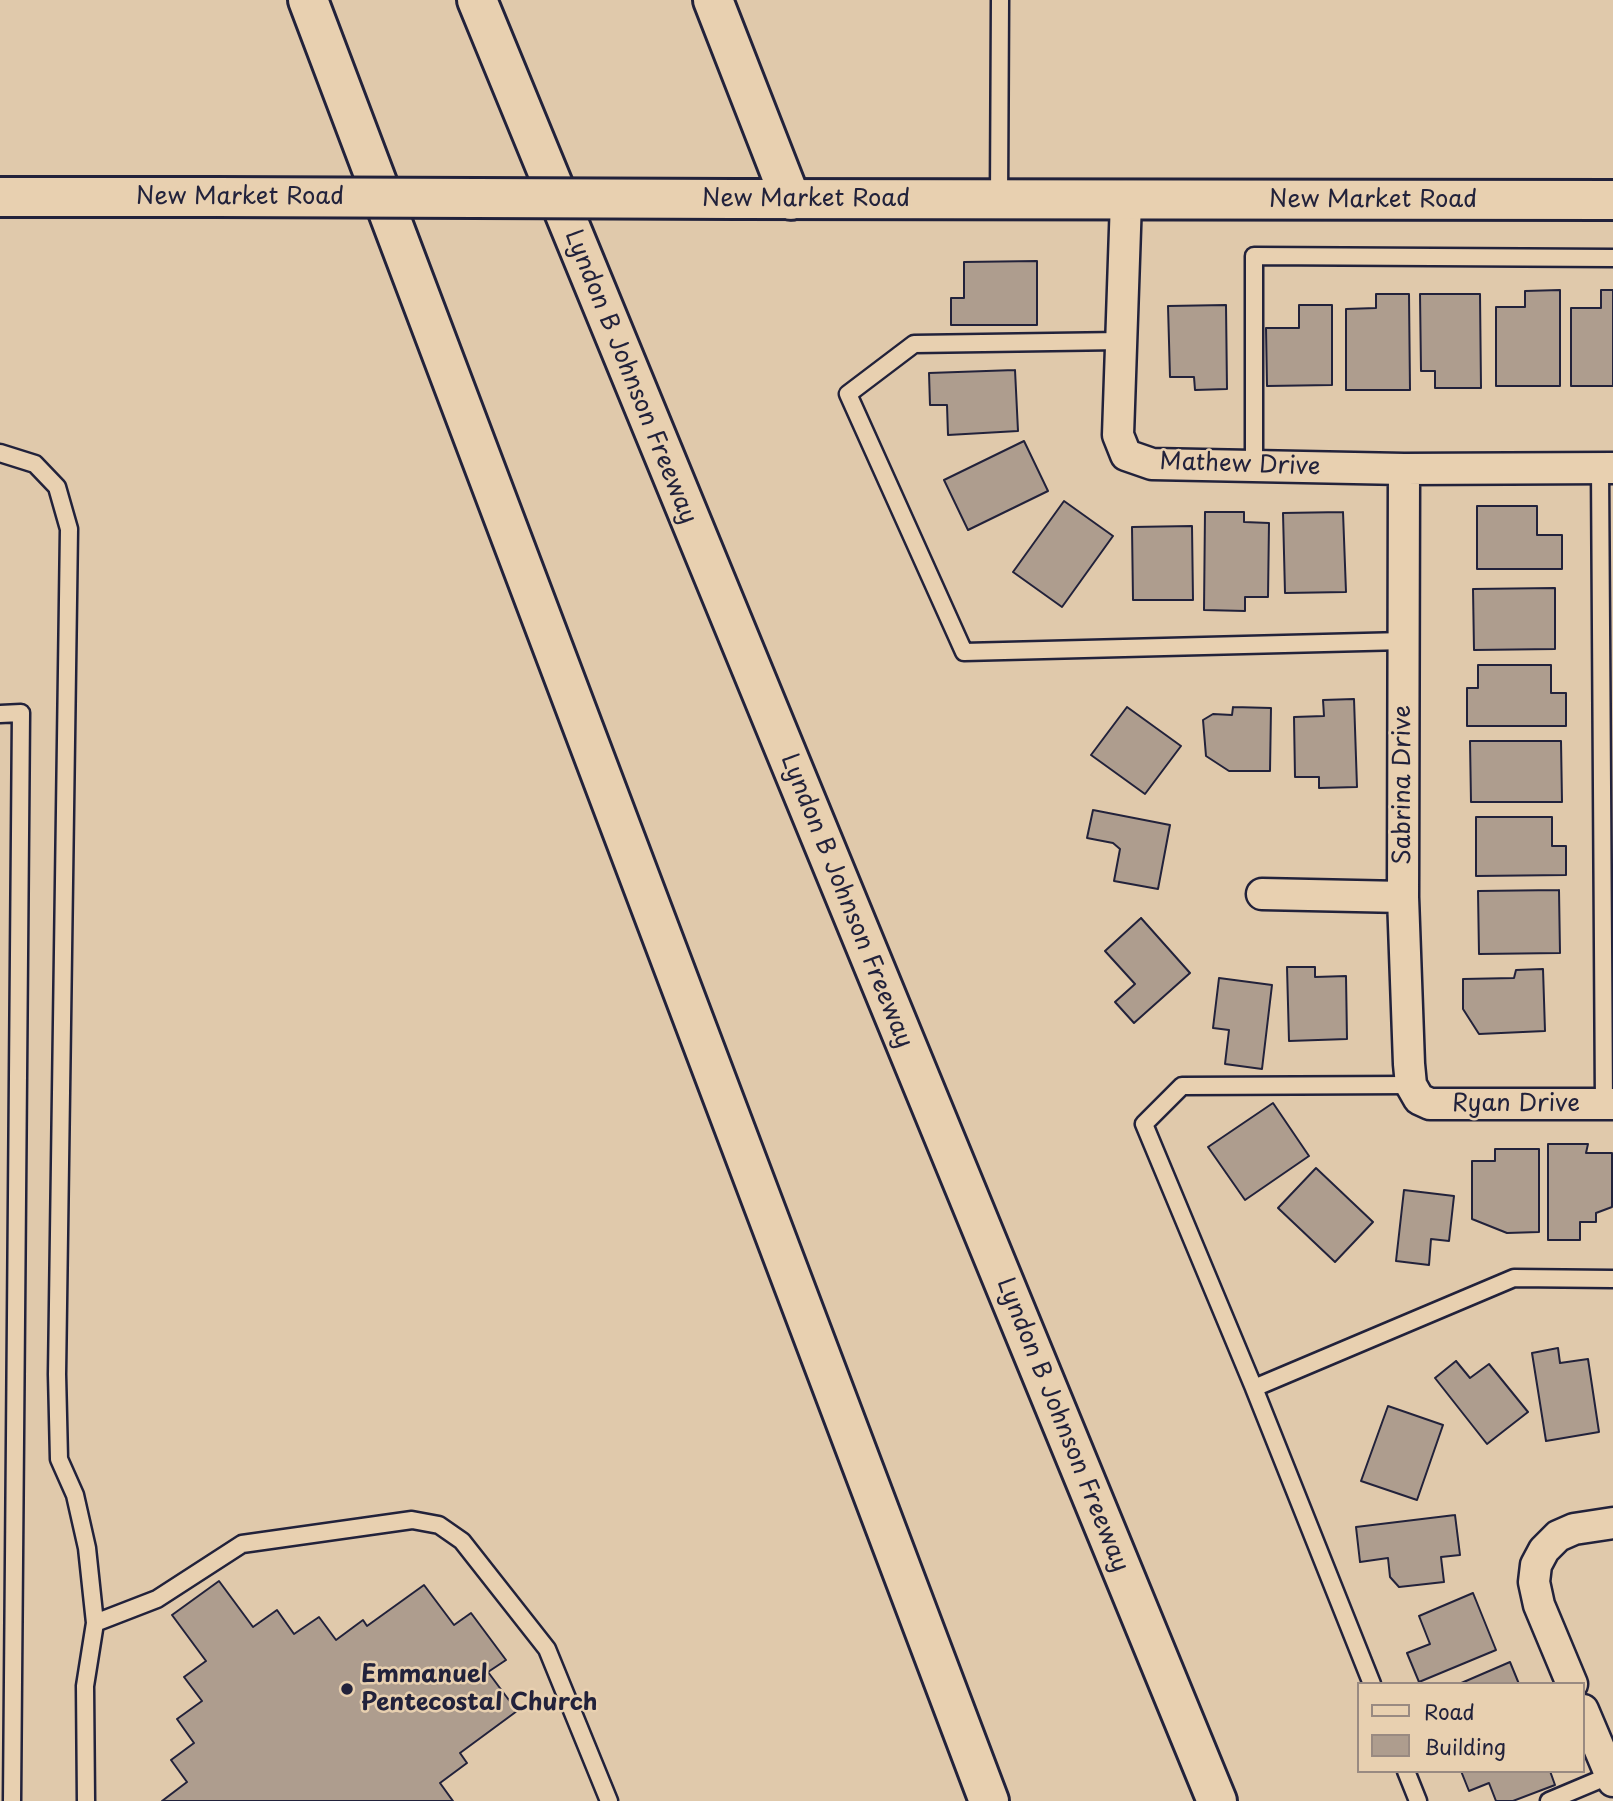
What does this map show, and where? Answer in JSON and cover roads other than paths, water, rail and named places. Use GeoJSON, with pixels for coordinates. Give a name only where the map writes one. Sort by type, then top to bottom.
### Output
{"type":"FeatureCollection","features":[{"type":"Feature","properties":{"kind":"main road"},"geometry":{"type":"LineString","coordinates":[[308,0],[989,1801]]}},
{"type":"Feature","properties":{"kind":"main road","name":"Lyndon B Johnson Freeway"},"geometry":{"type":"LineString","coordinates":[[477,0],[1217,1801]]}},
{"type":"Feature","properties":{"kind":"main road"},"geometry":{"type":"LineString","coordinates":[[713,0],[791,200]]}},
{"type":"Feature","properties":{"kind":"main road","name":"New Market Road"},"geometry":{"type":"LineString","coordinates":[[0,197],[1613,200]]}},
{"type":"Feature","properties":{"kind":"street","name":"Mathew Drive"},"geometry":{"type":"LineString","coordinates":[[1125,200],[1118,435],[1125,454],[1152,464],[1254,467],[1607,468]]}},
{"type":"Feature","properties":{"kind":"street","name":"Sabrina Drive"},"geometry":{"type":"LineString","coordinates":[[1404,469],[1403,897],[1409,1064],[1415,1092]]}},
{"type":"Feature","properties":{"kind":"street"},"geometry":{"type":"LineString","coordinates":[[1262,894],[1403,897]]}},
{"type":"Feature","properties":{"kind":"street","name":"Ryan Drive"},"geometry":{"type":"LineString","coordinates":[[1415,1092],[1430,1104],[1609,1104]]}},
{"type":"Feature","properties":{"kind":"street"},"geometry":{"type":"LineString","coordinates":[[1571,1682],[1539,1605],[1534,1582],[1536,1565],[1544,1550],[1558,1536],[1574,1529],[1613,1522]]}},
{"type":"Feature","properties":{"kind":"street"},"geometry":{"type":"LineString","coordinates":[[1585,1715],[1612,1776]]}},
{"type":"Feature","properties":{"kind":"lane"},"geometry":{"type":"LineString","coordinates":[[999,200],[1000,0]]}},
{"type":"Feature","properties":{"kind":"lane"},"geometry":{"type":"LineString","coordinates":[[1254,467],[1254,256],[1613,258]]}},
{"type":"Feature","properties":{"kind":"lane"},"geometry":{"type":"LineString","coordinates":[[1121,341],[914,344],[848,394],[964,652],[1404,641]]}},
{"type":"Feature","properties":{"kind":"lane"},"geometry":{"type":"LineString","coordinates":[[0,453],[35,464],[57,487],[69,528],[57,1374],[59,1459],[75,1495],[87,1548],[95,1623],[85,1686],[86,1801]]}},
{"type":"Feature","properties":{"kind":"lane"},"geometry":{"type":"LineString","coordinates":[[1607,468],[1609,1104]]}},
{"type":"Feature","properties":{"kind":"lane"},"geometry":{"type":"LineString","coordinates":[[0,713],[21,713],[12,1801]]}},
{"type":"Feature","properties":{"kind":"lane"},"geometry":{"type":"LineString","coordinates":[[1371,1682],[1254,1388],[1144,1124],[1182,1086],[1415,1092]]}},
{"type":"Feature","properties":{"kind":"lane"},"geometry":{"type":"LineString","coordinates":[[1254,1388],[1514,1278],[1613,1279]]}},
{"type":"Feature","properties":{"kind":"lane"},"geometry":{"type":"LineString","coordinates":[[95,1623],[157,1599],[242,1544],[412,1520],[439,1525],[463,1541],[547,1649],[608,1801]]}},
{"type":"Feature","properties":{"kind":"lane"},"geometry":{"type":"LineString","coordinates":[[1407,1773],[1418,1801]]}},
{"type":"Feature","properties":{"kind":"lane"},"geometry":{"type":"LineString","coordinates":[[1549,1801],[1612,1776]]}},
{"type":"Feature","properties":{"kind":"place","name":"Emmanuel Pentecostal Church"},"geometry":{"type":"Point","coordinates":[347,1689]}}]}
